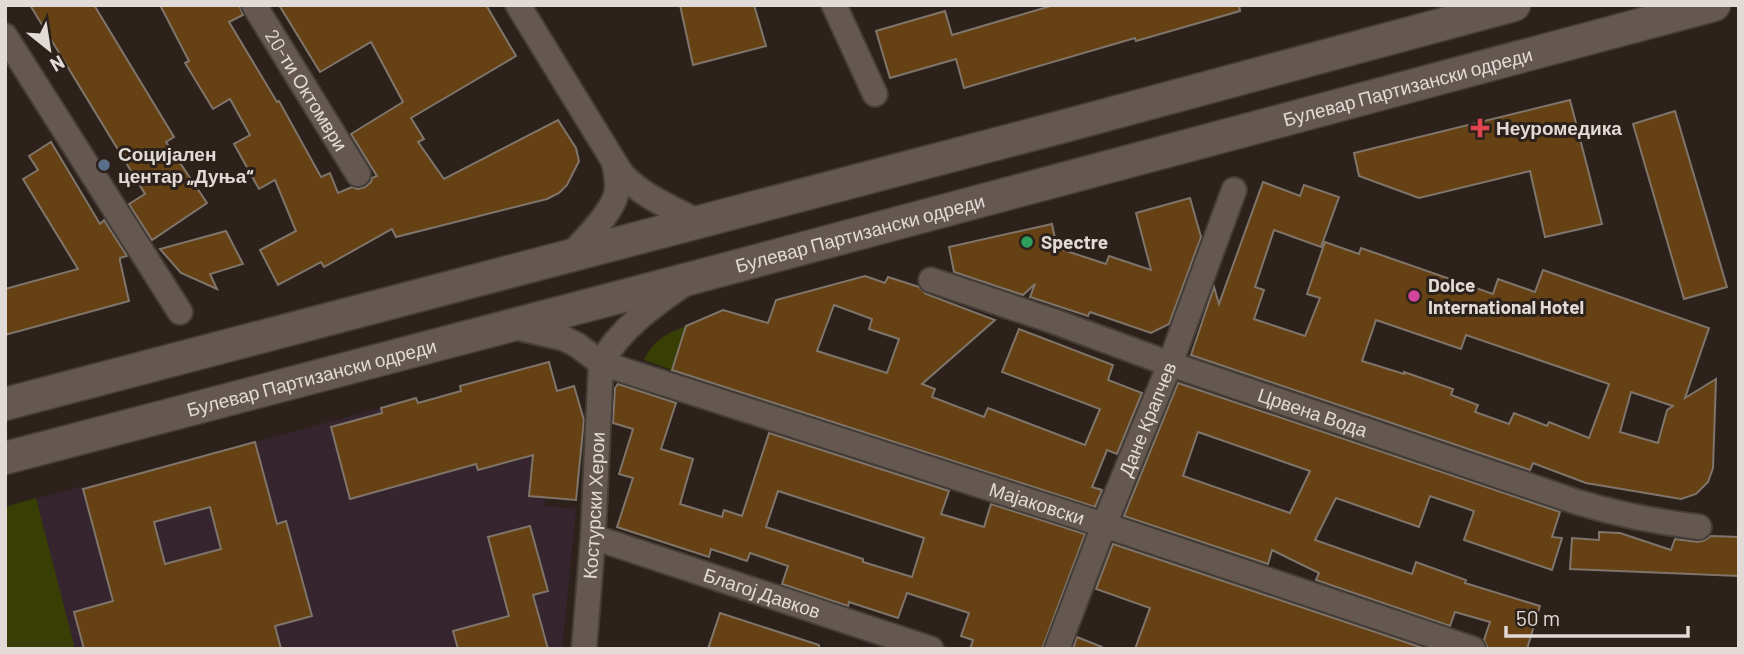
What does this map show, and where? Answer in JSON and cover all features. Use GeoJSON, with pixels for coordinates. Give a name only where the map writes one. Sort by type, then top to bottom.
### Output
{"type":"FeatureCollection","features":[{"type":"Feature","properties":{"kind":"street","name":"20-ти Октомври"},"geometry":{"type":"LineString","coordinates":[[254,5],[358,174]]}},
{"type":"Feature","properties":{"kind":"street"},"geometry":{"type":"LineString","coordinates":[[518,5],[621,173],[635,187],[699,222]]}},
{"type":"Feature","properties":{"kind":"street"},"geometry":{"type":"LineString","coordinates":[[834,5],[874,94]]}},
{"type":"Feature","properties":{"kind":"street"},"geometry":{"type":"LineString","coordinates":[[5,404],[1048,131],[1514,5]]}},
{"type":"Feature","properties":{"kind":"street"},"geometry":{"type":"LineString","coordinates":[[1713,6],[1739,11]]}},
{"type":"Feature","properties":{"kind":"street","name":"Булевар Партизански одреди"},"geometry":{"type":"LineString","coordinates":[[5,458],[1713,6]]}},
{"type":"Feature","properties":{"kind":"street"},"geometry":{"type":"LineString","coordinates":[[5,36],[180,312]]}},
{"type":"Feature","properties":{"kind":"street"},"geometry":{"type":"LineString","coordinates":[[569,256],[590,234],[613,203],[617,186],[613,161]]}},
{"type":"Feature","properties":{"kind":"street","name":"Дане Крапчев"},"geometry":{"type":"LineString","coordinates":[[1057,649],[1170,364],[1234,190]]}},
{"type":"Feature","properties":{"kind":"street"},"geometry":{"type":"LineString","coordinates":[[510,326],[563,338],[601,363],[622,333],[692,278]]}},
{"type":"Feature","properties":{"kind":"street","name":"Црвена Вода"},"geometry":{"type":"LineString","coordinates":[[931,279],[1170,364],[1577,502],[1646,520],[1699,527]]}},
{"type":"Feature","properties":{"kind":"street","name":"Мајаковски"},"geometry":{"type":"LineString","coordinates":[[601,363],[1104,525],[1473,649]]}},
{"type":"Feature","properties":{"kind":"street","name":"Костурски Херои"},"geometry":{"type":"LineString","coordinates":[[584,649],[593,537],[601,363]]}},
{"type":"Feature","properties":{"kind":"street","name":"Благој Давков"},"geometry":{"type":"LineString","coordinates":[[593,537],[931,649]]}},
{"type":"Feature","properties":{"kind":"shaded area"},"geometry":{"type":"Polygon","coordinates":[[[549,362],[565,423],[535,432],[529,495],[545,497],[544,506],[576,509],[562,649],[5,649],[5,507],[82,486],[84,489],[416,398],[418,403],[460,392],[460,386],[549,362]]]}},
{"type":"Feature","properties":{"kind":"green space"},"geometry":{"type":"Polygon","coordinates":[[[686,326],[672,370],[644,360],[661,338],[686,326]]]}},
{"type":"Feature","properties":{"kind":"green space"},"geometry":{"type":"Polygon","coordinates":[[[36,498],[75,649],[5,649],[5,507],[36,498]]]}},
{"type":"Feature","properties":{"kind":"building"},"geometry":{"type":"Polygon","coordinates":[[[30,5],[94,5],[174,137],[166,142],[207,203],[152,240],[129,204],[145,194],[30,5]]]}},
{"type":"Feature","properties":{"kind":"building"},"geometry":{"type":"Polygon","coordinates":[[[160,5],[239,5],[243,15],[229,22],[277,102],[279,101],[321,177],[330,173],[338,193],[352,187],[365,187],[377,176],[351,134],[403,102],[371,42],[320,72],[279,5],[486,5],[516,56],[411,118],[424,139],[418,142],[444,179],[558,120],[576,148],[579,161],[567,185],[547,199],[396,237],[392,229],[324,267],[321,262],[278,285],[260,250],[296,231],[275,180],[259,189],[234,144],[250,135],[230,99],[213,109],[185,63],[189,61],[160,5]]]}},
{"type":"Feature","properties":{"kind":"building"},"geometry":{"type":"Polygon","coordinates":[[[680,5],[754,5],[766,46],[693,65],[680,5]]]}},
{"type":"Feature","properties":{"kind":"building"},"geometry":{"type":"Polygon","coordinates":[[[1054,5],[1239,5],[1240,11],[1136,41],[1135,38],[964,88],[956,59],[890,78],[876,31],[945,11],[952,35],[1054,5]]]}},
{"type":"Feature","properties":{"kind":"building"},"geometry":{"type":"Polygon","coordinates":[[[1570,100],[1602,224],[1545,237],[1530,171],[1419,198],[1359,176],[1354,153],[1570,100]]]}},
{"type":"Feature","properties":{"kind":"building"},"geometry":{"type":"Polygon","coordinates":[[[1675,111],[1727,287],[1684,299],[1633,124],[1675,111]]]}},
{"type":"Feature","properties":{"kind":"building"},"geometry":{"type":"Polygon","coordinates":[[[51,142],[100,224],[104,220],[127,256],[120,258],[120,261],[129,301],[5,335],[5,289],[78,269],[23,179],[38,170],[29,156],[51,142]]]}},
{"type":"Feature","properties":{"kind":"building"},"geometry":{"type":"Polygon","coordinates":[[[1263,182],[1300,196],[1304,185],[1339,197],[1321,247],[1274,230],[1255,287],[1264,290],[1254,319],[1305,336],[1320,298],[1307,294],[1325,242],[1359,254],[1361,248],[1493,294],[1498,279],[1535,292],[1543,270],[1709,328],[1685,398],[1716,379],[1713,468],[1708,482],[1696,494],[1681,499],[1586,483],[1533,463],[1530,470],[1191,355],[1214,287],[1219,304],[1263,182]],[[1376,320],[1362,361],[1453,389],[1451,395],[1478,405],[1475,412],[1509,424],[1514,413],[1547,426],[1549,422],[1589,438],[1609,384],[1466,335],[1461,349],[1376,320]],[[1631,392],[1620,432],[1658,443],[1667,410],[1673,406],[1631,392]]]}},
{"type":"Feature","properties":{"kind":"building"},"geometry":{"type":"Polygon","coordinates":[[[1190,198],[1201,237],[1169,324],[1151,333],[1090,312],[1088,316],[1030,297],[1035,284],[1023,295],[954,272],[949,247],[1052,224],[1057,248],[1106,264],[1109,256],[1151,270],[1136,213],[1190,198]]]}},
{"type":"Feature","properties":{"kind":"building"},"geometry":{"type":"Polygon","coordinates":[[[226,231],[243,264],[210,274],[217,289],[181,273],[160,249],[226,231]]]}},
{"type":"Feature","properties":{"kind":"building"},"geometry":{"type":"Polygon","coordinates":[[[865,276],[885,283],[888,277],[919,287],[926,294],[995,320],[922,384],[935,389],[932,397],[984,417],[988,408],[1085,445],[1100,409],[1002,372],[1019,329],[1113,365],[1108,380],[1142,393],[1117,454],[1107,450],[1092,487],[1102,490],[1095,507],[672,370],[686,326],[723,310],[768,323],[776,300],[865,276]],[[834,305],[817,351],[887,373],[899,339],[869,329],[872,319],[834,305]]]}},
{"type":"Feature","properties":{"kind":"building"},"geometry":{"type":"Polygon","coordinates":[[[549,362],[557,391],[574,386],[584,420],[576,500],[529,496],[533,455],[478,470],[476,464],[350,499],[331,427],[382,413],[381,408],[416,398],[418,403],[461,391],[460,386],[549,362]]]}},
{"type":"Feature","properties":{"kind":"building"},"geometry":{"type":"Polygon","coordinates":[[[1178,383],[1560,512],[1552,537],[1562,538],[1552,570],[1464,540],[1474,511],[1430,496],[1419,527],[1336,498],[1315,540],[1412,574],[1416,562],[1466,580],[1465,583],[1540,606],[1527,649],[1488,649],[1484,640],[1490,622],[1455,612],[1450,626],[1316,580],[1319,573],[1272,550],[1268,564],[1124,516],[1178,383]],[[1198,432],[1183,476],[1290,513],[1310,471],[1198,432]]]}},
{"type":"Feature","properties":{"kind":"building"},"geometry":{"type":"Polygon","coordinates":[[[618,384],[676,403],[661,449],[693,459],[680,504],[722,517],[724,510],[742,516],[769,433],[949,491],[941,514],[984,527],[991,504],[1085,534],[1042,649],[970,649],[973,640],[961,636],[969,613],[907,593],[898,618],[849,602],[848,606],[782,584],[788,566],[750,553],[747,561],[711,549],[709,557],[617,527],[633,478],[619,474],[633,429],[613,423],[615,388],[618,384]],[[778,491],[766,527],[912,577],[924,538],[778,491]]]}},
{"type":"Feature","properties":{"kind":"building"},"geometry":{"type":"Polygon","coordinates":[[[255,442],[277,524],[286,521],[312,616],[275,626],[281,649],[84,649],[74,612],[113,601],[83,489],[255,442]],[[210,507],[154,522],[165,564],[221,549],[210,507]]]}},
{"type":"Feature","properties":{"kind":"building"},"geometry":{"type":"Polygon","coordinates":[[[530,526],[548,591],[533,595],[548,649],[458,649],[453,631],[509,616],[488,537],[530,526]]]}},
{"type":"Feature","properties":{"kind":"building"},"geometry":{"type":"Polygon","coordinates":[[[1599,532],[1620,533],[1671,550],[1675,539],[1698,542],[1711,536],[1739,537],[1739,576],[1570,569],[1572,538],[1599,540],[1599,532]]]}},
{"type":"Feature","properties":{"kind":"building"},"geometry":{"type":"Polygon","coordinates":[[[1113,544],[1426,649],[1135,649],[1150,608],[1096,589],[1113,544]]]}},
{"type":"Feature","properties":{"kind":"building"},"geometry":{"type":"Polygon","coordinates":[[[720,613],[819,645],[819,649],[708,649],[720,613]]]}},
{"type":"Feature","properties":{"kind":"building"},"geometry":{"type":"Polygon","coordinates":[[[1077,637],[1102,647],[1102,649],[1073,649],[1077,637]]]}},
{"type":"Feature","properties":{"kind":"place","name":"Неуромедика"},"geometry":{"type":"Point","coordinates":[1480,128]}},
{"type":"Feature","properties":{"kind":"place","name":"Социјален центар „Дуња“"},"geometry":{"type":"Point","coordinates":[104,165]}},
{"type":"Feature","properties":{"kind":"place","name":"Spectre"},"geometry":{"type":"Point","coordinates":[1027,242]}},
{"type":"Feature","properties":{"kind":"place","name":"Dolce International Hotel"},"geometry":{"type":"Point","coordinates":[1414,296]}}]}
